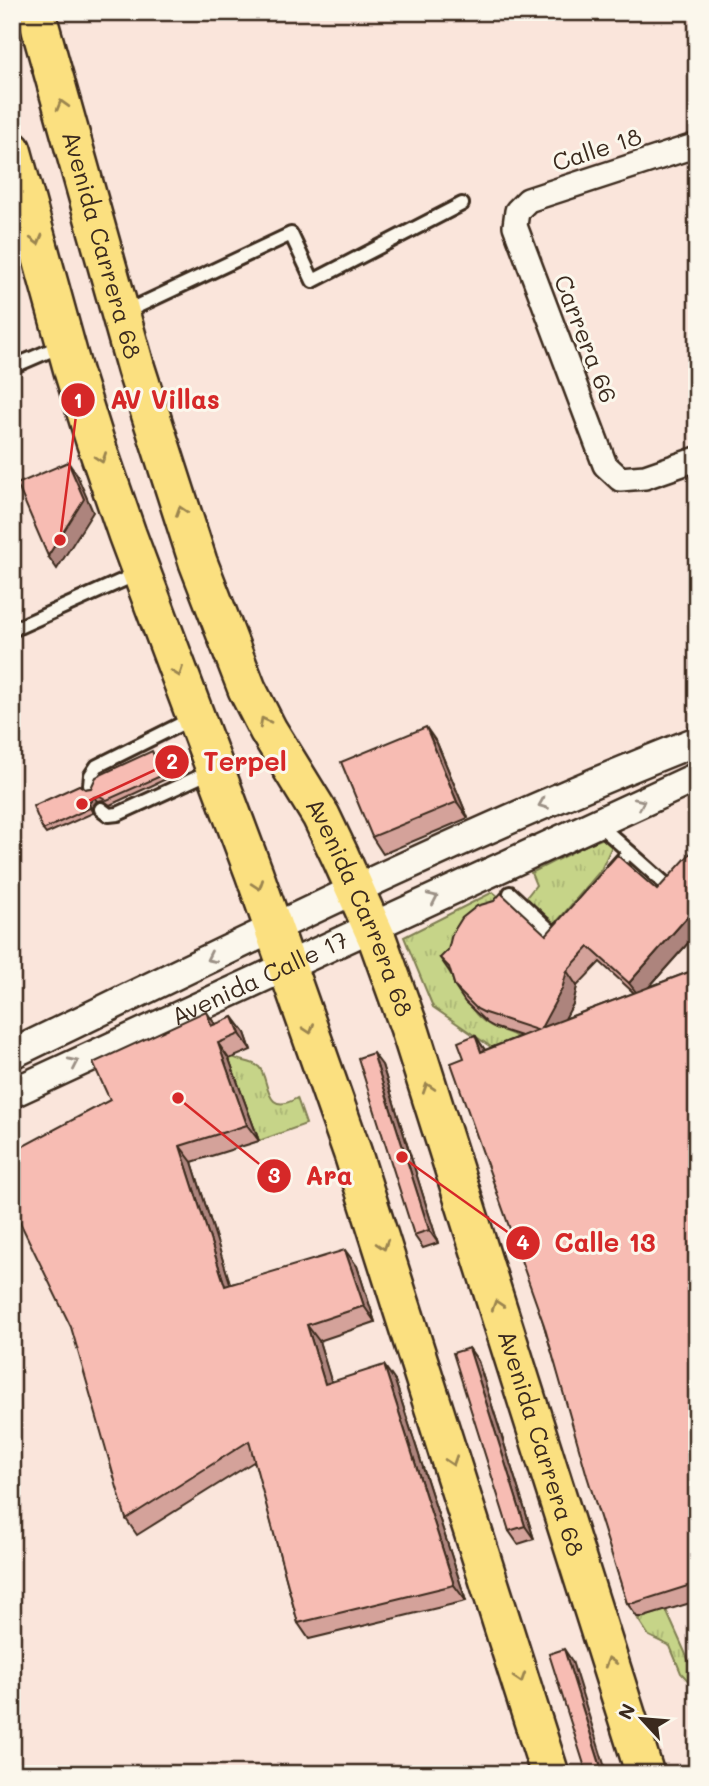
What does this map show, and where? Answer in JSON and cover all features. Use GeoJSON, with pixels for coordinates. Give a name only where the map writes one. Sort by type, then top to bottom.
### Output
{"type":"FeatureCollection","features":[{"type":"Feature","properties":{"kind":"main road","name":"Avenida Carrera 68"},"geometry":{"type":"LineString","coordinates":[[36,12],[120,314],[189,536],[229,645],[257,709],[321,816],[371,926],[409,1027],[645,1774]]}},
{"type":"Feature","properties":{"kind":"main road"},"geometry":{"type":"LineString","coordinates":[[12,150],[65,344],[99,453],[273,928],[385,1253],[550,1774]]}},
{"type":"Feature","properties":{"kind":"street","name":"Calle 18"},"geometry":{"type":"LineString","coordinates":[[517,211],[528,200],[697,145]]}},
{"type":"Feature","properties":{"kind":"street","name":"Carrera 66"},"geometry":{"type":"LineString","coordinates":[[517,211],[515,226],[605,465],[620,479],[645,477],[697,459]]}},
{"type":"Feature","properties":{"kind":"street","name":"Avenida Calle 17"},"geometry":{"type":"LineString","coordinates":[[12,1054],[273,928],[518,815],[696,745]]}},
{"type":"Feature","properties":{"kind":"street","name":"Avenida Calle 17"},"geometry":{"type":"LineString","coordinates":[[12,1093],[697,777]]}},
{"type":"Feature","properties":{"kind":"lane"},"geometry":{"type":"LineString","coordinates":[[120,314],[291,234],[313,281],[462,204]]}},
{"type":"Feature","properties":{"kind":"lane"},"geometry":{"type":"LineString","coordinates":[[12,367],[65,344]]}},
{"type":"Feature","properties":{"kind":"lane"},"geometry":{"type":"LineString","coordinates":[[12,631],[141,572]]}},
{"type":"Feature","properties":{"kind":"lane"},"geometry":{"type":"LineString","coordinates":[[90,786],[91,775],[97,766],[195,717]]}},
{"type":"Feature","properties":{"kind":"lane"},"geometry":{"type":"LineString","coordinates":[[101,809],[108,815],[118,814],[216,770]]}},
{"type":"Feature","properties":{"kind":"lane"},"geometry":{"type":"LineString","coordinates":[[597,823],[671,889],[680,879]]}},
{"type":"Feature","properties":{"kind":"lane"},"geometry":{"type":"LineString","coordinates":[[601,883],[629,852]]}},
{"type":"Feature","properties":{"kind":"lane"},"geometry":{"type":"LineString","coordinates":[[510,893],[555,934],[573,914]]}},
{"type":"Feature","properties":{"kind":"green space"},"geometry":{"type":"Polygon","coordinates":[[[604,838],[612,846],[601,870],[555,924],[525,899],[536,885],[531,873],[604,838]]]}},
{"type":"Feature","properties":{"kind":"green space"},"geometry":{"type":"Polygon","coordinates":[[[493,892],[512,908],[460,981],[465,997],[478,1016],[490,1026],[514,1035],[523,1042],[497,1054],[433,1007],[404,937],[493,892]]]}},
{"type":"Feature","properties":{"kind":"green space"},"geometry":{"type":"Polygon","coordinates":[[[217,1027],[233,1057],[259,1067],[273,1100],[286,1103],[297,1098],[306,1124],[259,1141],[217,1027]]]}},
{"type":"Feature","properties":{"kind":"green space"},"geometry":{"type":"Polygon","coordinates":[[[666,1610],[697,1679],[697,1690],[681,1673],[670,1646],[649,1636],[638,1619],[666,1610]]]}},
{"type":"Feature","properties":{"kind":"building"},"geometry":{"type":"Polygon","coordinates":[[[68,462],[84,499],[48,556],[17,484],[68,462]]]}},
{"type":"Feature","properties":{"kind":"building"},"geometry":{"type":"Polygon","coordinates":[[[426,727],[457,802],[372,837],[341,762],[426,727]]]}},
{"type":"Feature","properties":{"kind":"building"},"geometry":{"type":"Polygon","coordinates":[[[152,751],[163,775],[107,800],[100,796],[94,797],[89,803],[90,808],[43,830],[33,806],[79,785],[85,789],[91,788],[96,777],[152,751]]]}},
{"type":"Feature","properties":{"kind":"building"},"geometry":{"type":"Polygon","coordinates":[[[697,846],[697,906],[629,983],[589,947],[567,971],[562,989],[541,1028],[697,969],[697,1583],[627,1603],[544,1325],[451,1063],[464,1058],[458,1042],[475,1035],[481,1052],[537,1030],[477,1009],[455,987],[449,967],[440,958],[448,950],[452,934],[462,918],[477,906],[494,901],[501,893],[546,935],[617,855],[657,890],[697,846]]]}},
{"type":"Feature","properties":{"kind":"building"},"geometry":{"type":"Polygon","coordinates":[[[206,1011],[211,1026],[233,1017],[240,1034],[218,1043],[247,1125],[180,1146],[225,1286],[345,1250],[364,1306],[307,1325],[325,1384],[384,1365],[454,1585],[298,1623],[249,1441],[126,1519],[71,1327],[12,1206],[12,1152],[110,1100],[93,1063],[206,1011]]]}},
{"type":"Feature","properties":{"kind":"building"},"geometry":{"type":"Polygon","coordinates":[[[373,1053],[429,1230],[414,1235],[358,1058],[373,1053]]]}},
{"type":"Feature","properties":{"kind":"building"},"geometry":{"type":"Polygon","coordinates":[[[469,1348],[525,1526],[509,1531],[453,1353],[469,1348]]]}},
{"type":"Feature","properties":{"kind":"building"},"geometry":{"type":"Polygon","coordinates":[[[564,1649],[603,1774],[587,1774],[549,1654],[564,1649]]]}},
{"type":"Feature","properties":{"kind":"place","name":"AV Villas"},"geometry":{"type":"Point","coordinates":[60,540]}},
{"type":"Feature","properties":{"kind":"place","name":"Terpel"},"geometry":{"type":"Point","coordinates":[82,804]}},
{"type":"Feature","properties":{"kind":"place","name":"Ara"},"geometry":{"type":"Point","coordinates":[178,1098]}},
{"type":"Feature","properties":{"kind":"place","name":"Calle 13"},"geometry":{"type":"Point","coordinates":[402,1157]}}]}
